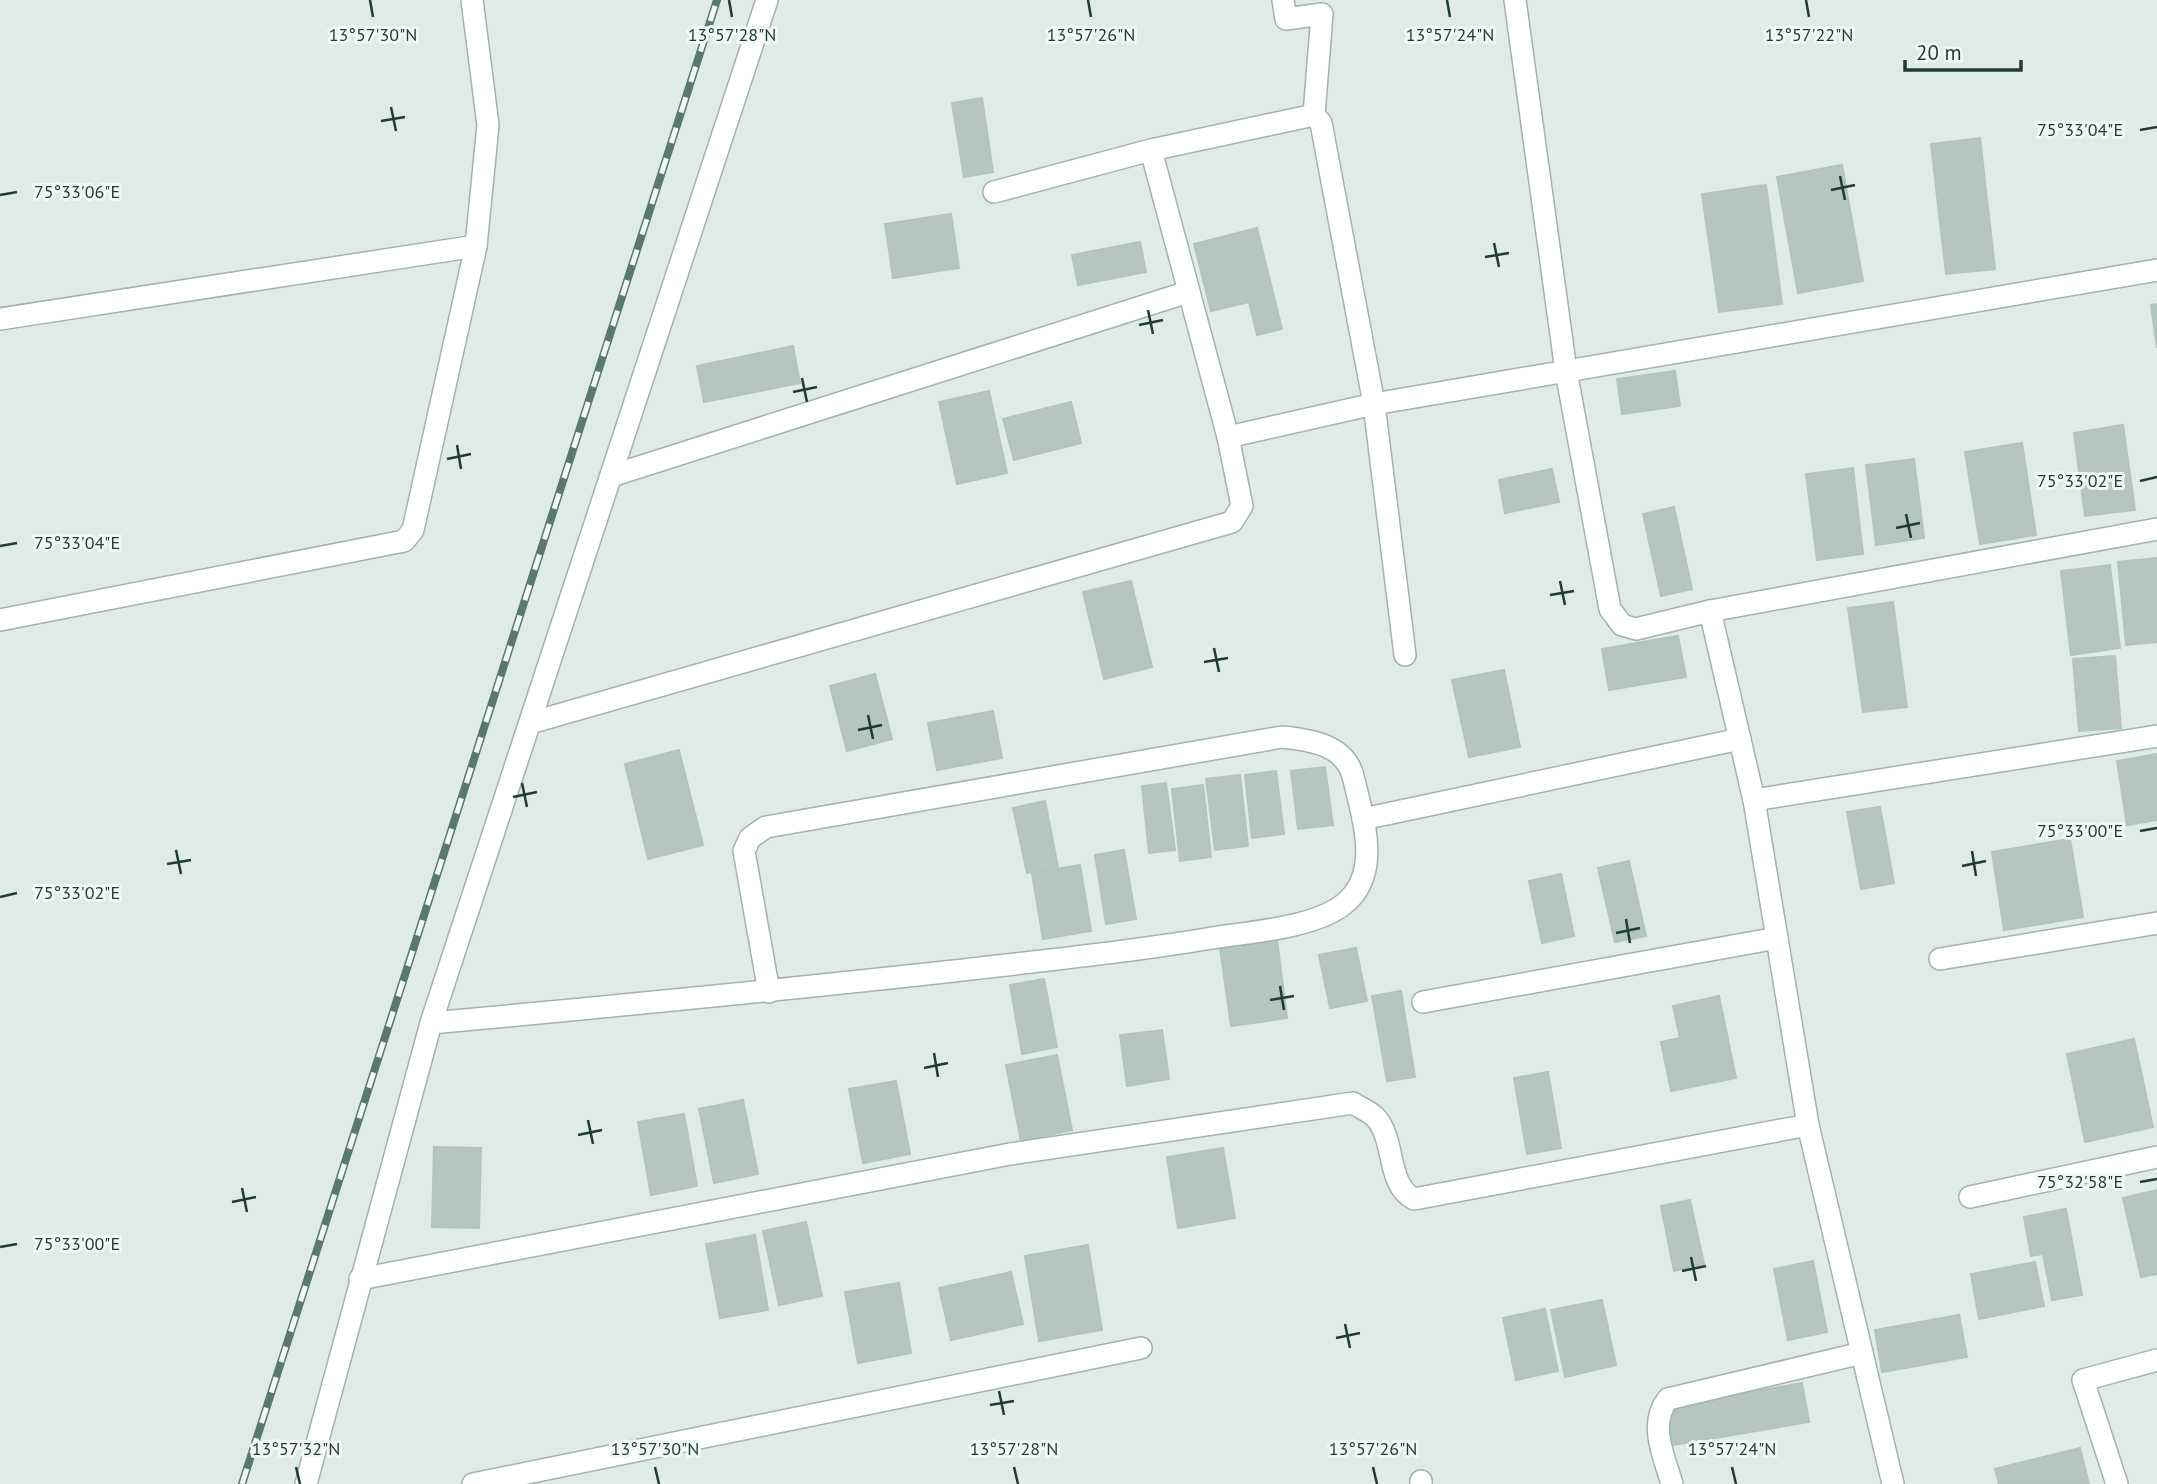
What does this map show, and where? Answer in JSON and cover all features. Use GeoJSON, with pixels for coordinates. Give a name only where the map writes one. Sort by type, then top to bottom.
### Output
{"type":"FeatureCollection","features":[{"type":"Feature","properties":{"kind":"street"},"geometry":{"type":"LineString","coordinates":[[0,620],[404,541],[412,530],[476,246],[488,125],[472,0]]}},
{"type":"Feature","properties":{"kind":"street"},"geometry":{"type":"LineString","coordinates":[[306,1484],[431,1023],[766,0]]}},
{"type":"Feature","properties":{"kind":"street"},"geometry":{"type":"LineString","coordinates":[[1283,0],[1286,19],[1322,14],[1314,115],[1321,123],[1374,404],[1405,655]]}},
{"type":"Feature","properties":{"kind":"street"},"geometry":{"type":"LineString","coordinates":[[1515,0],[1566,371],[1610,609],[1622,625],[1636,629],[1710,611],[2157,529]]}},
{"type":"Feature","properties":{"kind":"street"},"geometry":{"type":"LineString","coordinates":[[994,192],[1151,150],[1314,115]]}},
{"type":"Feature","properties":{"kind":"street"},"geometry":{"type":"LineString","coordinates":[[530,723],[1232,522],[1242,506],[1228,438],[1151,150]]}},
{"type":"Feature","properties":{"kind":"street"},"geometry":{"type":"LineString","coordinates":[[0,320],[476,246]]}},
{"type":"Feature","properties":{"kind":"street"},"geometry":{"type":"LineString","coordinates":[[1228,438],[1374,404],[2157,270]]}},
{"type":"Feature","properties":{"kind":"street"},"geometry":{"type":"LineString","coordinates":[[611,476],[1188,292]]}},
{"type":"Feature","properties":{"kind":"street"},"geometry":{"type":"LineString","coordinates":[[1710,611],[1754,800],[1808,1125],[1893,1484]]}},
{"type":"Feature","properties":{"kind":"street"},"geometry":{"type":"LineString","coordinates":[[1754,800],[2157,736]]}},
{"type":"Feature","properties":{"kind":"street"},"geometry":{"type":"LineString","coordinates":[[431,1023],[769,992],[1155,948],[1319,919],[1345,904],[1361,886],[1367,870],[1363,819],[1352,771],[1338,752],[1313,740],[1282,737],[766,827],[750,838],[744,851],[769,992]]}},
{"type":"Feature","properties":{"kind":"street"},"geometry":{"type":"LineString","coordinates":[[1363,819],[1740,739]]}},
{"type":"Feature","properties":{"kind":"street"},"geometry":{"type":"LineString","coordinates":[[1940,959],[2157,923]]}},
{"type":"Feature","properties":{"kind":"street"},"geometry":{"type":"LineString","coordinates":[[1423,1002],[1777,938]]}},
{"type":"Feature","properties":{"kind":"street"},"geometry":{"type":"LineString","coordinates":[[360,1279],[1010,1154],[1353,1103],[1375,1116],[1387,1135],[1399,1186],[1405,1194],[1414,1199],[1808,1125]]}},
{"type":"Feature","properties":{"kind":"street"},"geometry":{"type":"LineString","coordinates":[[1970,1197],[2157,1157]]}},
{"type":"Feature","properties":{"kind":"street"},"geometry":{"type":"LineString","coordinates":[[473,1484],[1142,1348]]}},
{"type":"Feature","properties":{"kind":"street"},"geometry":{"type":"LineString","coordinates":[[1672,1484],[1657,1424],[1658,1411],[1668,1399],[1863,1353]]}},
{"type":"Feature","properties":{"kind":"street"},"geometry":{"type":"LineString","coordinates":[[2117,1484],[2083,1380],[2157,1360]]}},
{"type":"Feature","properties":{"kind":"building"},"geometry":{"type":"Polygon","coordinates":[[[982,98],[993,172],[964,177],[952,103],[982,98]]]}},
{"type":"Feature","properties":{"kind":"building"},"geometry":{"type":"Polygon","coordinates":[[[1980,138],[1995,269],[1946,274],[1931,144],[1980,138]]]}},
{"type":"Feature","properties":{"kind":"building"},"geometry":{"type":"Polygon","coordinates":[[[1842,165],[1863,281],[1798,293],[1777,177],[1842,165]]]}},
{"type":"Feature","properties":{"kind":"building"},"geometry":{"type":"Polygon","coordinates":[[[1766,185],[1782,304],[1719,312],[1702,194],[1766,185]]]}},
{"type":"Feature","properties":{"kind":"building"},"geometry":{"type":"Polygon","coordinates":[[[951,214],[959,268],[893,278],[885,224],[951,214]]]}},
{"type":"Feature","properties":{"kind":"building"},"geometry":{"type":"Polygon","coordinates":[[[1257,228],[1282,329],[1257,335],[1249,302],[1211,311],[1194,244],[1257,228]]]}},
{"type":"Feature","properties":{"kind":"building"},"geometry":{"type":"Polygon","coordinates":[[[1140,242],[1146,272],[1078,285],[1072,255],[1140,242]]]}},
{"type":"Feature","properties":{"kind":"building"},"geometry":{"type":"Polygon","coordinates":[[[2157,304],[2157,348],[2151,305],[2157,304]]]}},
{"type":"Feature","properties":{"kind":"building"},"geometry":{"type":"Polygon","coordinates":[[[793,346],[800,383],[704,402],[697,366],[793,346]]]}},
{"type":"Feature","properties":{"kind":"building"},"geometry":{"type":"Polygon","coordinates":[[[1675,371],[1680,406],[1622,414],[1617,379],[1675,371]]]}},
{"type":"Feature","properties":{"kind":"building"},"geometry":{"type":"Polygon","coordinates":[[[989,391],[1007,473],[957,484],[939,402],[989,391]]]}},
{"type":"Feature","properties":{"kind":"building"},"geometry":{"type":"Polygon","coordinates":[[[1071,402],[1081,443],[1014,460],[1003,419],[1071,402]]]}},
{"type":"Feature","properties":{"kind":"building"},"geometry":{"type":"Polygon","coordinates":[[[2123,425],[2135,510],[2085,516],[2074,433],[2123,425]]]}},
{"type":"Feature","properties":{"kind":"building"},"geometry":{"type":"Polygon","coordinates":[[[2022,443],[2036,535],[1980,544],[1965,452],[2022,443]]]}},
{"type":"Feature","properties":{"kind":"building"},"geometry":{"type":"Polygon","coordinates":[[[1914,459],[1924,538],[1876,545],[1866,465],[1914,459]]]}},
{"type":"Feature","properties":{"kind":"building"},"geometry":{"type":"Polygon","coordinates":[[[1853,468],[1863,554],[1817,560],[1806,474],[1853,468]]]}},
{"type":"Feature","properties":{"kind":"building"},"geometry":{"type":"Polygon","coordinates":[[[1552,469],[1559,502],[1505,513],[1499,480],[1552,469]]]}},
{"type":"Feature","properties":{"kind":"building"},"geometry":{"type":"Polygon","coordinates":[[[1674,507],[1692,589],[1661,596],[1643,514],[1674,507]]]}},
{"type":"Feature","properties":{"kind":"building"},"geometry":{"type":"Polygon","coordinates":[[[2157,558],[2157,642],[2126,645],[2118,562],[2157,558]]]}},
{"type":"Feature","properties":{"kind":"building"},"geometry":{"type":"Polygon","coordinates":[[[2110,565],[2120,648],[2071,655],[2061,571],[2110,565]]]}},
{"type":"Feature","properties":{"kind":"building"},"geometry":{"type":"Polygon","coordinates":[[[1131,581],[1152,667],[1104,679],[1083,592],[1131,581]]]}},
{"type":"Feature","properties":{"kind":"building"},"geometry":{"type":"Polygon","coordinates":[[[1893,602],[1907,707],[1863,712],[1848,608],[1893,602]]]}},
{"type":"Feature","properties":{"kind":"building"},"geometry":{"type":"Polygon","coordinates":[[[1678,636],[1686,677],[1609,690],[1602,649],[1678,636]]]}},
{"type":"Feature","properties":{"kind":"building"},"geometry":{"type":"Polygon","coordinates":[[[2115,656],[2121,728],[2079,731],[2073,659],[2115,656]]]}},
{"type":"Feature","properties":{"kind":"building"},"geometry":{"type":"Polygon","coordinates":[[[1504,670],[1520,747],[1469,757],[1452,680],[1504,670]]]}},
{"type":"Feature","properties":{"kind":"building"},"geometry":{"type":"Polygon","coordinates":[[[875,674],[892,739],[847,751],[830,686],[875,674]]]}},
{"type":"Feature","properties":{"kind":"building"},"geometry":{"type":"Polygon","coordinates":[[[993,711],[1002,758],[937,770],[928,723],[993,711]]]}},
{"type":"Feature","properties":{"kind":"building"},"geometry":{"type":"Polygon","coordinates":[[[679,750],[703,845],[648,859],[625,764],[679,750]]]}},
{"type":"Feature","properties":{"kind":"building"},"geometry":{"type":"Polygon","coordinates":[[[2157,754],[2157,820],[2127,825],[2117,761],[2157,754]]]}},
{"type":"Feature","properties":{"kind":"building"},"geometry":{"type":"Polygon","coordinates":[[[1325,767],[1333,825],[1298,829],[1291,771],[1325,767]]]}},
{"type":"Feature","properties":{"kind":"building"},"geometry":{"type":"Polygon","coordinates":[[[1276,771],[1284,834],[1252,838],[1245,775],[1276,771]]]}},
{"type":"Feature","properties":{"kind":"building"},"geometry":{"type":"Polygon","coordinates":[[[1240,775],[1248,846],[1215,850],[1206,779],[1240,775]]]}},
{"type":"Feature","properties":{"kind":"building"},"geometry":{"type":"Polygon","coordinates":[[[1166,783],[1175,850],[1149,853],[1142,786],[1166,783]]]}},
{"type":"Feature","properties":{"kind":"building"},"geometry":{"type":"Polygon","coordinates":[[[1203,785],[1211,857],[1180,861],[1172,789],[1203,785]]]}},
{"type":"Feature","properties":{"kind":"building"},"geometry":{"type":"Polygon","coordinates":[[[1045,801],[1058,867],[1027,873],[1013,808],[1045,801]]]}},
{"type":"Feature","properties":{"kind":"building"},"geometry":{"type":"Polygon","coordinates":[[[1880,807],[1894,883],[1861,889],[1847,812],[1880,807]]]}},
{"type":"Feature","properties":{"kind":"building"},"geometry":{"type":"Polygon","coordinates":[[[2070,839],[2083,917],[2004,930],[1992,852],[2070,839]]]}},
{"type":"Feature","properties":{"kind":"building"},"geometry":{"type":"Polygon","coordinates":[[[1124,850],[1136,919],[1106,924],[1095,855],[1124,850]]]}},
{"type":"Feature","properties":{"kind":"building"},"geometry":{"type":"Polygon","coordinates":[[[1629,861],[1646,936],[1615,942],[1598,868],[1629,861]]]}},
{"type":"Feature","properties":{"kind":"building"},"geometry":{"type":"Polygon","coordinates":[[[1080,865],[1091,931],[1043,939],[1032,873],[1080,865]]]}},
{"type":"Feature","properties":{"kind":"building"},"geometry":{"type":"Polygon","coordinates":[[[1561,874],[1574,936],[1542,943],[1529,881],[1561,874]]]}},
{"type":"Feature","properties":{"kind":"building"},"geometry":{"type":"Polygon","coordinates":[[[1277,940],[1287,1018],[1231,1026],[1220,948],[1277,940]]]}},
{"type":"Feature","properties":{"kind":"building"},"geometry":{"type":"Polygon","coordinates":[[[1356,948],[1367,1001],[1330,1008],[1319,955],[1356,948]]]}},
{"type":"Feature","properties":{"kind":"building"},"geometry":{"type":"Polygon","coordinates":[[[1044,979],[1057,1047],[1022,1054],[1010,985],[1044,979]]]}},
{"type":"Feature","properties":{"kind":"building"},"geometry":{"type":"Polygon","coordinates":[[[1401,991],[1415,1077],[1387,1081],[1372,996],[1401,991]]]}},
{"type":"Feature","properties":{"kind":"building"},"geometry":{"type":"Polygon","coordinates":[[[1719,996],[1736,1078],[1671,1091],[1661,1042],[1680,1038],[1673,1006],[1719,996]]]}},
{"type":"Feature","properties":{"kind":"building"},"geometry":{"type":"Polygon","coordinates":[[[1162,1030],[1169,1079],[1127,1086],[1120,1035],[1162,1030]]]}},
{"type":"Feature","properties":{"kind":"building"},"geometry":{"type":"Polygon","coordinates":[[[2134,1039],[2153,1127],[2085,1142],[2067,1054],[2134,1039]]]}},
{"type":"Feature","properties":{"kind":"building"},"geometry":{"type":"Polygon","coordinates":[[[1057,1055],[1072,1130],[1021,1141],[1006,1065],[1057,1055]]]}},
{"type":"Feature","properties":{"kind":"building"},"geometry":{"type":"Polygon","coordinates":[[[1548,1072],[1561,1148],[1527,1154],[1514,1078],[1548,1072]]]}},
{"type":"Feature","properties":{"kind":"building"},"geometry":{"type":"Polygon","coordinates":[[[896,1081],[910,1154],[863,1163],[849,1089],[896,1081]]]}},
{"type":"Feature","properties":{"kind":"building"},"geometry":{"type":"Polygon","coordinates":[[[743,1100],[758,1174],[714,1183],[699,1109],[743,1100]]]}},
{"type":"Feature","properties":{"kind":"building"},"geometry":{"type":"Polygon","coordinates":[[[684,1114],[697,1186],[651,1195],[638,1122],[684,1114]]]}},
{"type":"Feature","properties":{"kind":"building"},"geometry":{"type":"Polygon","coordinates":[[[434,1147],[481,1148],[479,1228],[432,1227],[434,1147]]]}},
{"type":"Feature","properties":{"kind":"building"},"geometry":{"type":"Polygon","coordinates":[[[1223,1148],[1235,1218],[1178,1228],[1167,1157],[1223,1148]]]}},
{"type":"Feature","properties":{"kind":"building"},"geometry":{"type":"Polygon","coordinates":[[[2157,1190],[2157,1274],[2141,1277],[2123,1198],[2157,1190]]]}},
{"type":"Feature","properties":{"kind":"building"},"geometry":{"type":"Polygon","coordinates":[[[1690,1200],[1704,1264],[1674,1271],[1661,1206],[1690,1200]]]}},
{"type":"Feature","properties":{"kind":"building"},"geometry":{"type":"Polygon","coordinates":[[[2066,1209],[2082,1295],[2052,1300],[2043,1254],[2031,1256],[2024,1217],[2066,1209]]]}},
{"type":"Feature","properties":{"kind":"building"},"geometry":{"type":"Polygon","coordinates":[[[806,1222],[822,1296],[779,1305],[763,1231],[806,1222]]]}},
{"type":"Feature","properties":{"kind":"building"},"geometry":{"type":"Polygon","coordinates":[[[755,1235],[768,1310],[720,1318],[706,1244],[755,1235]]]}},
{"type":"Feature","properties":{"kind":"building"},"geometry":{"type":"Polygon","coordinates":[[[1088,1245],[1102,1330],[1039,1341],[1025,1256],[1088,1245]]]}},
{"type":"Feature","properties":{"kind":"building"},"geometry":{"type":"Polygon","coordinates":[[[1813,1261],[1827,1332],[1788,1340],[1774,1269],[1813,1261]]]}},
{"type":"Feature","properties":{"kind":"building"},"geometry":{"type":"Polygon","coordinates":[[[2035,1262],[2044,1306],[1979,1319],[1971,1274],[2035,1262]]]}},
{"type":"Feature","properties":{"kind":"building"},"geometry":{"type":"Polygon","coordinates":[[[1011,1272],[1023,1324],[951,1340],[939,1288],[1011,1272]]]}},
{"type":"Feature","properties":{"kind":"building"},"geometry":{"type":"Polygon","coordinates":[[[899,1283],[911,1353],[858,1363],[845,1292],[899,1283]]]}},
{"type":"Feature","properties":{"kind":"building"},"geometry":{"type":"Polygon","coordinates":[[[1602,1300],[1616,1365],[1565,1377],[1551,1310],[1602,1300]]]}},
{"type":"Feature","properties":{"kind":"building"},"geometry":{"type":"Polygon","coordinates":[[[1545,1309],[1558,1371],[1516,1380],[1503,1318],[1545,1309]]]}},
{"type":"Feature","properties":{"kind":"building"},"geometry":{"type":"Polygon","coordinates":[[[1959,1315],[1967,1357],[1882,1372],[1875,1330],[1959,1315]]]}},
{"type":"Feature","properties":{"kind":"building"},"geometry":{"type":"Polygon","coordinates":[[[1802,1383],[1809,1422],[1673,1445],[1666,1407],[1802,1383]]]}},
{"type":"Feature","properties":{"kind":"building"},"geometry":{"type":"Polygon","coordinates":[[[2080,1448],[2089,1484],[1999,1484],[1995,1469],[2080,1448]]]}},
{"type":"Feature","properties":{"kind":"railway"},"geometry":{"type":"LineString","coordinates":[[242,1484],[717,0]]}}]}
